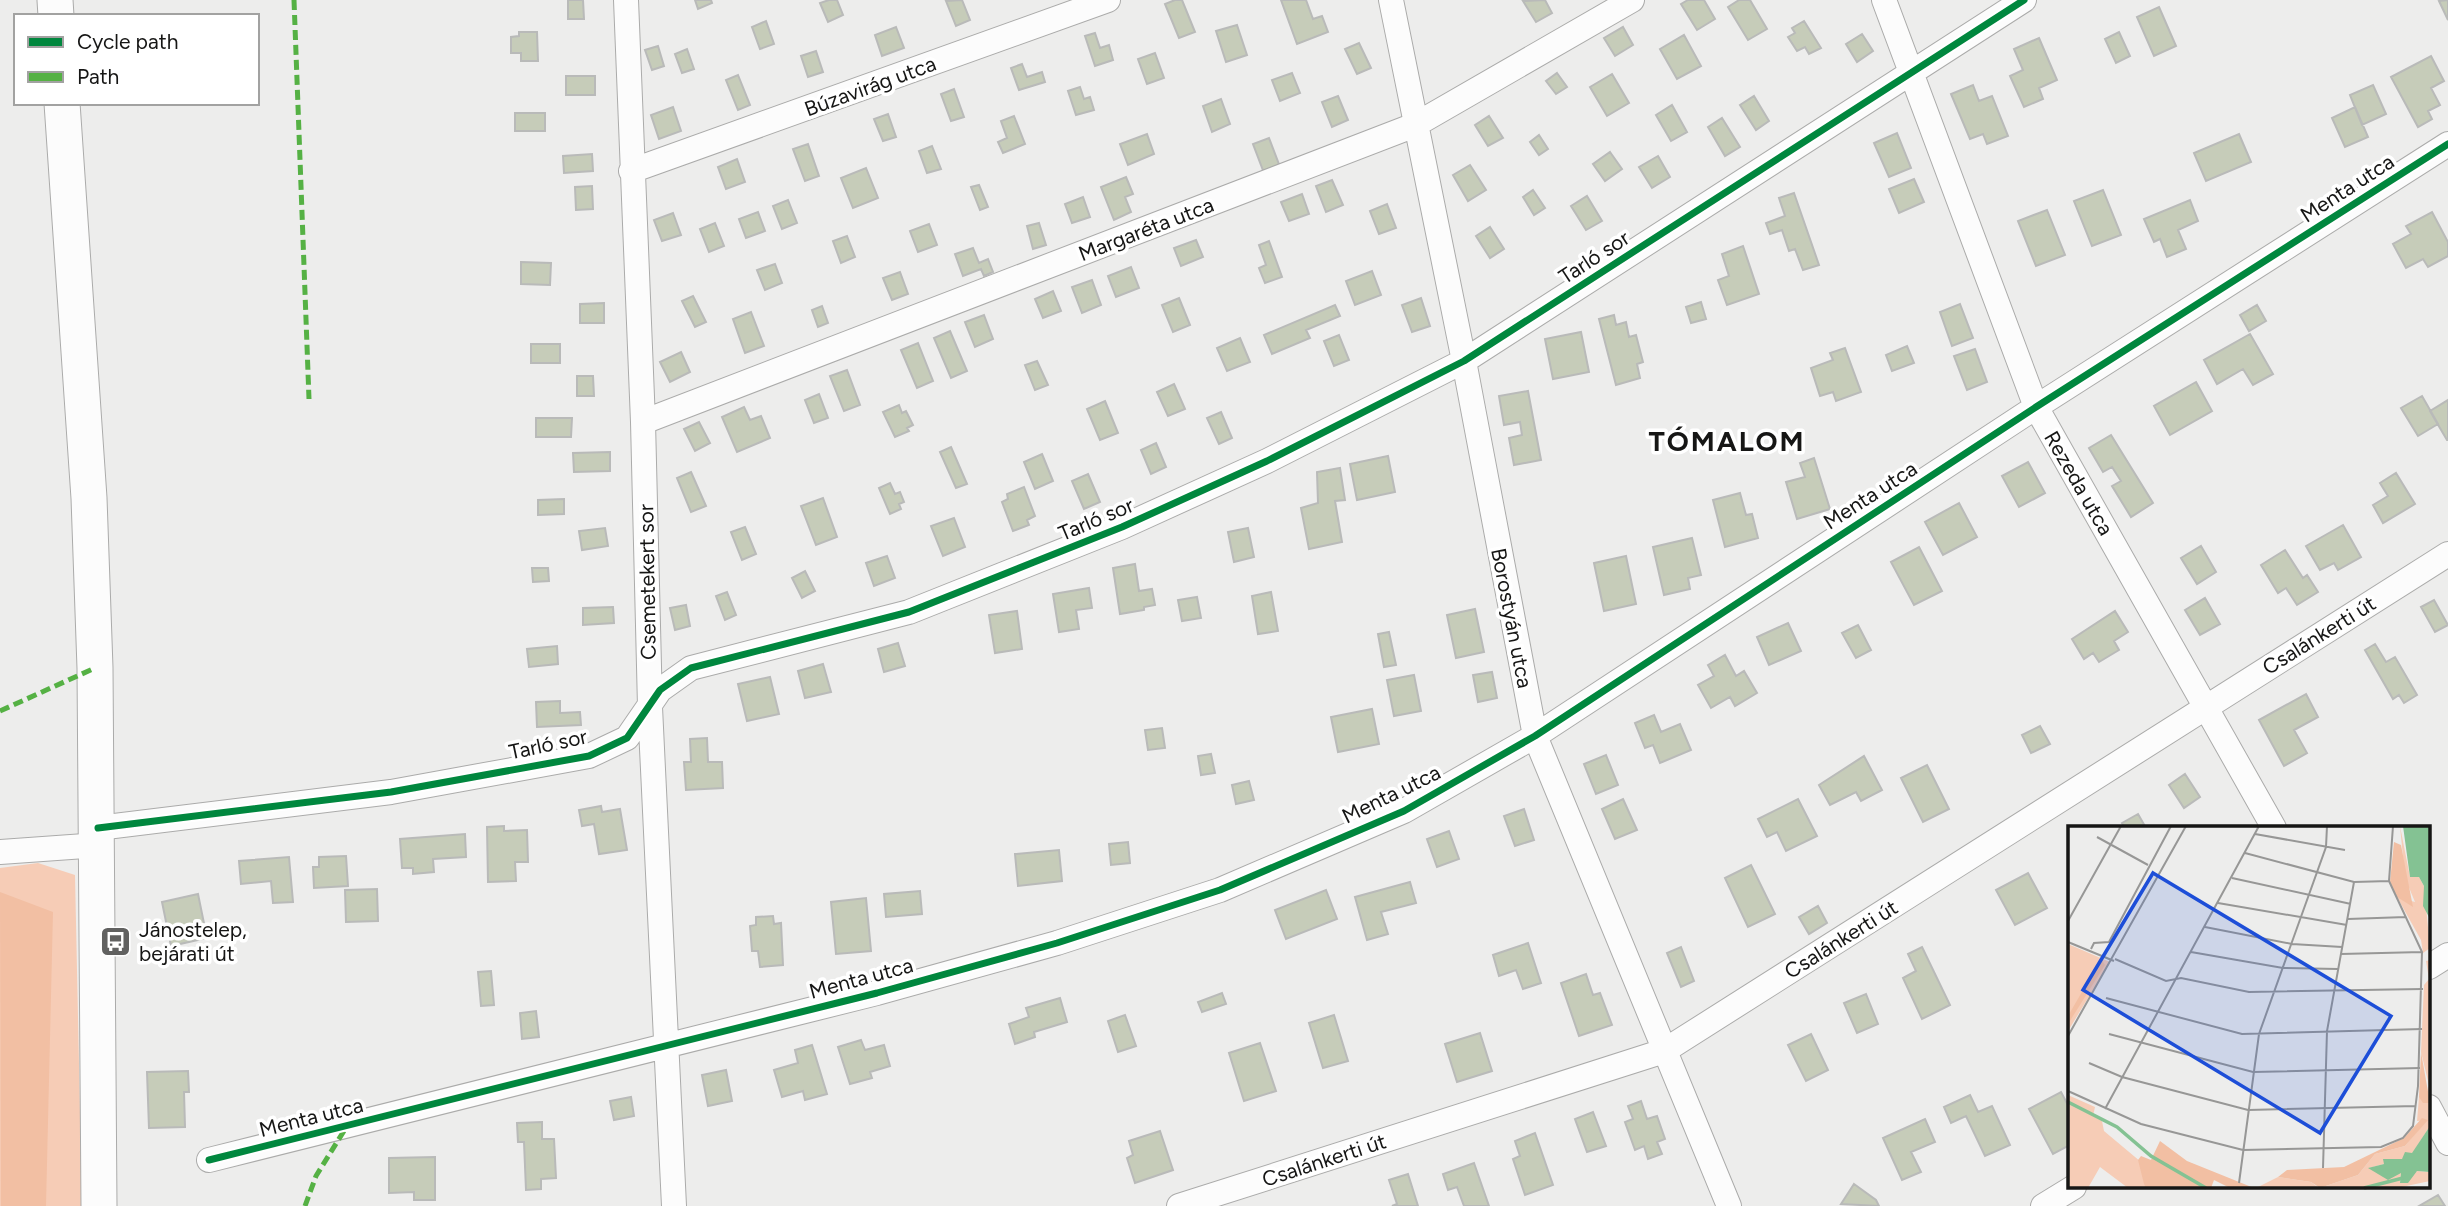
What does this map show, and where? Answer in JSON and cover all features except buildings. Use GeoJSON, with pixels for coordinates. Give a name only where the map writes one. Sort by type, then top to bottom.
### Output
{"type":"FeatureCollection","features":[{"type":"Feature","properties":{"kind":"main road"},"geometry":{"type":"LineString","coordinates":[[62,105],[89,498],[99,837],[99,1206]]}},
{"type":"Feature","properties":{"kind":"street","name":"Csemetekert sor"},"geometry":{"type":"LineString","coordinates":[[626,0],[643,422],[650,707],[674,1206]]}},
{"type":"Feature","properties":{"kind":"street","name":"Búzavirág utca"},"geometry":{"type":"LineString","coordinates":[[631,171],[1108,0]]}},
{"type":"Feature","properties":{"kind":"street","name":"Borostyán utca"},"geometry":{"type":"LineString","coordinates":[[1391,0],[1464,361],[1535,736],[1730,1206]]}},
{"type":"Feature","properties":{"kind":"street","name":"Margaréta utca"},"geometry":{"type":"LineString","coordinates":[[643,422],[1415,125],[1632,0]]}},
{"type":"Feature","properties":{"kind":"street","name":"Rezeda utca"},"geometry":{"type":"LineString","coordinates":[[1884,0],[2036,407],[2273,826]]}},
{"type":"Feature","properties":{"kind":"street","name":"Tarló sor"},"geometry":{"type":"LineString","coordinates":[[0,852],[391,792],[589,756],[628,738],[660,690],[691,668],[909,612],[1039,562],[1267,461],[1464,361],[2024,0]]}},
{"type":"Feature","properties":{"kind":"street","name":"Menta utca"},"geometry":{"type":"LineString","coordinates":[[209,1160],[877,993],[1057,943],[1220,890],[1404,811],[1535,736],[2036,407],[2448,144]]}},
{"type":"Feature","properties":{"kind":"street","name":"Csalánkerti út"},"geometry":{"type":"LineString","coordinates":[[1179,1206],[1664,1051],[2448,554]]}},
{"type":"Feature","properties":{"kind":"street"},"geometry":{"type":"LineString","coordinates":[[2430,966],[2448,954]]}},
{"type":"Feature","properties":{"kind":"street"},"geometry":{"type":"LineString","coordinates":[[2430,1109],[2448,1143]]}},
{"type":"Feature","properties":{"kind":"street"},"geometry":{"type":"LineString","coordinates":[[2043,1206],[2072,1188]]}},
{"type":"Feature","properties":{"kind":"shaded area"},"geometry":{"type":"Polygon","coordinates":[[[38,863],[75,875],[82,1206],[0,1206],[0,868],[38,863]]]}},
{"type":"Feature","properties":{"kind":"shaded area"},"geometry":{"type":"Polygon","coordinates":[[[0,892],[53,912],[46,1206],[1,1206],[0,892]]]}},
{"type":"Feature","properties":{"kind":"marked path"},"geometry":{"type":"LineString","coordinates":[[294,0],[309,399]]}},
{"type":"Feature","properties":{"kind":"marked path"},"geometry":{"type":"LineString","coordinates":[[0,711],[95,668]]}},
{"type":"Feature","properties":{"kind":"marked path"},"geometry":{"type":"LineString","coordinates":[[305,1206],[316,1176],[347,1126]]}},
{"type":"Feature","properties":{"kind":"cycle path"},"geometry":{"type":"LineString","coordinates":[[98,828],[391,792],[589,756],[627,738],[660,690],[691,668],[909,612],[1122,527],[1267,461],[1464,361],[2024,0]]}},
{"type":"Feature","properties":{"kind":"cycle path"},"geometry":{"type":"LineString","coordinates":[[209,1160],[877,993],[1057,943],[1220,890],[1404,811],[1535,736],[2036,407],[2448,144]]}},
{"type":"Feature","properties":{"kind":"place","name":"Jánostelep, bejárati út"},"geometry":{"type":"Point","coordinates":[116,941]}},
{"type":"Feature","properties":{"kind":"district","name":"TÓMALOM"},"geometry":{"type":"Point","coordinates":[1727,441]}}]}
